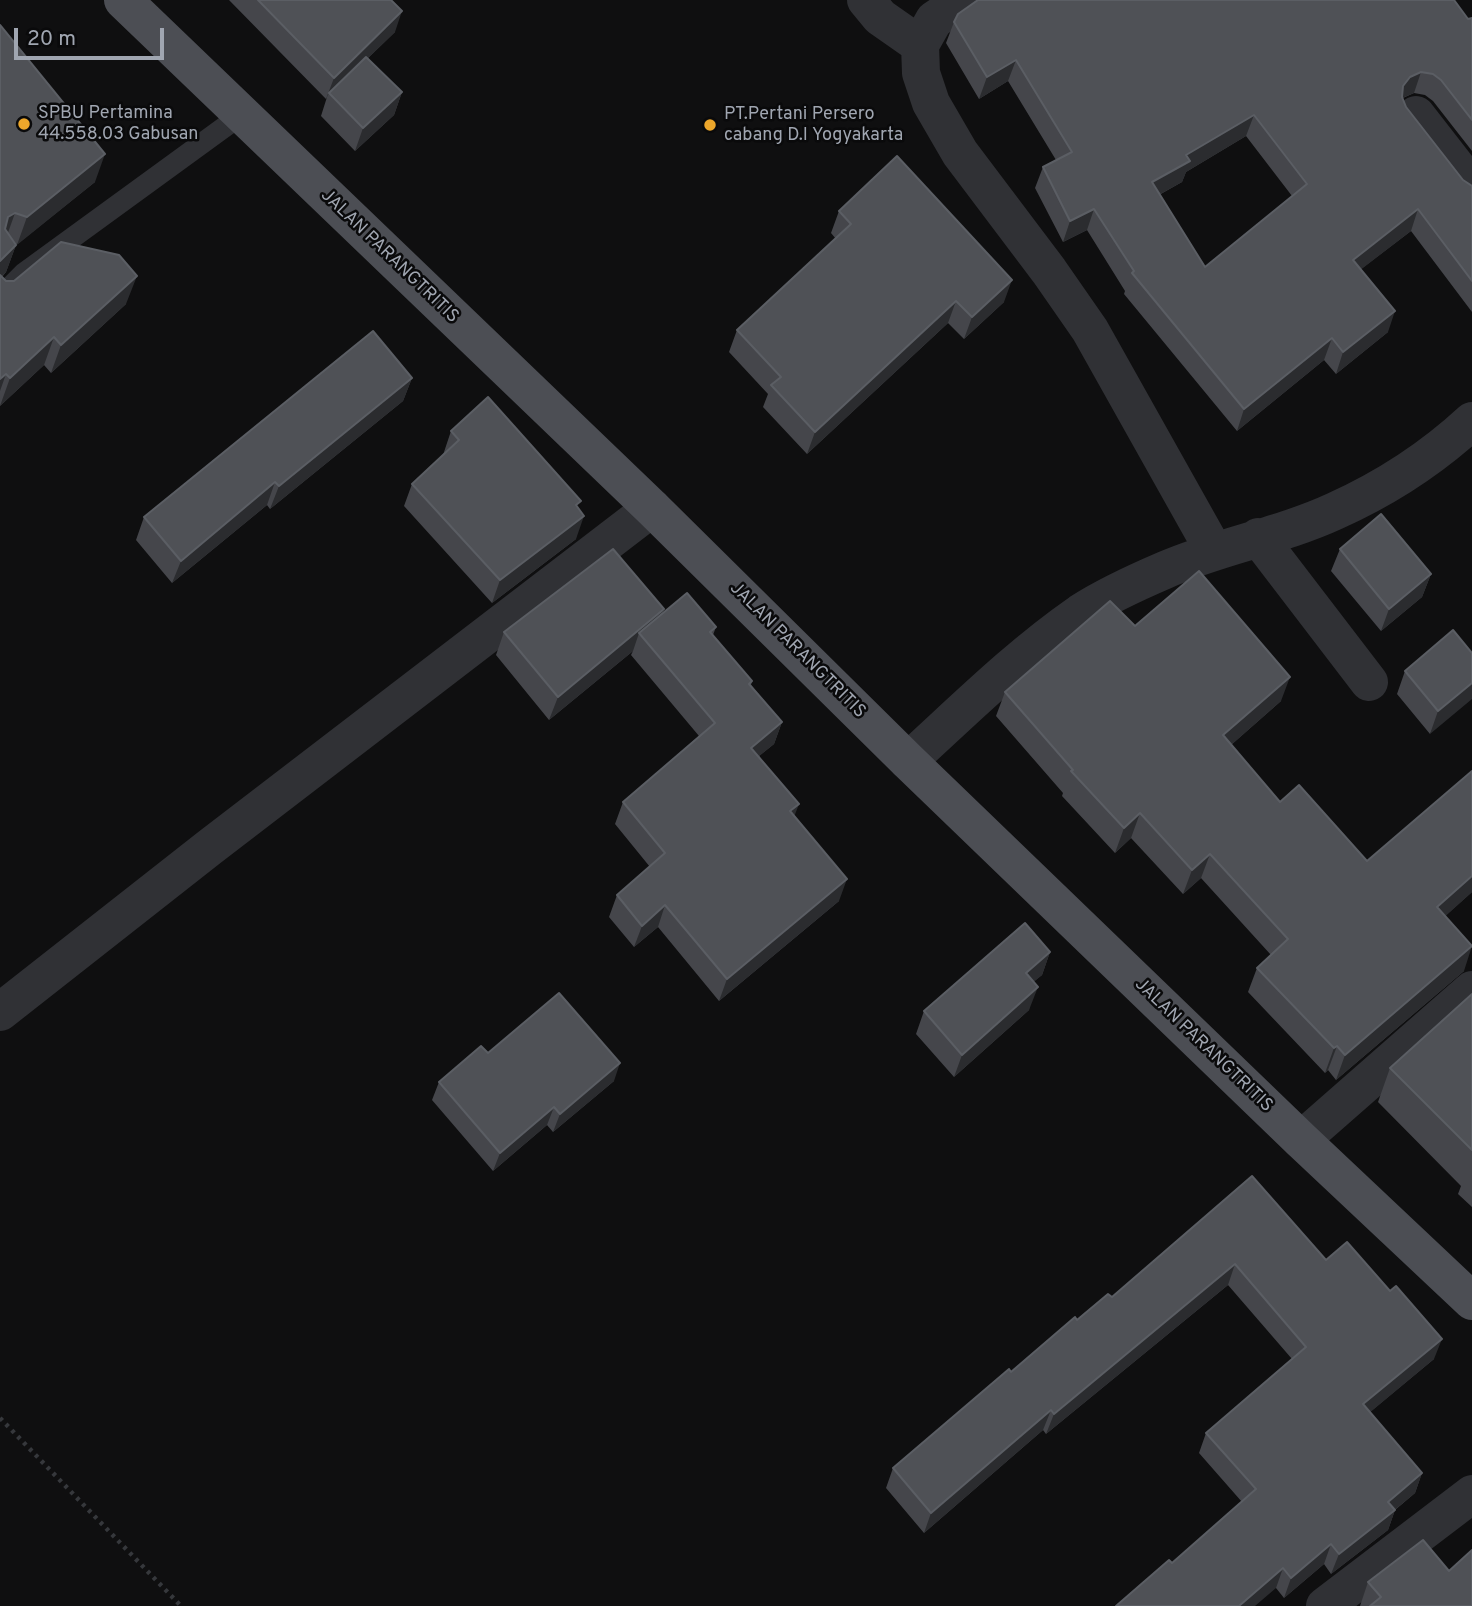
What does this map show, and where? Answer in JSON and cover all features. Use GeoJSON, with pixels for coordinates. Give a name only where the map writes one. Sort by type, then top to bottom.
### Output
{"type":"FeatureCollection","features":[{"type":"Feature","properties":{"kind":"main road","name":"JALAN PARANGTRITIS"},"geometry":{"type":"LineString","coordinates":[[123,0],[652,508],[908,761],[1472,1301]]}},
{"type":"Feature","properties":{"kind":"street"},"geometry":{"type":"LineString","coordinates":[[866,0],[880,17],[920,45]]}},
{"type":"Feature","properties":{"kind":"street"},"geometry":{"type":"LineString","coordinates":[[963,0],[934,20],[920,45],[921,73],[931,103],[960,153],[1090,330],[1214,551]]}},
{"type":"Feature","properties":{"kind":"street"},"geometry":{"type":"LineString","coordinates":[[1416,115],[1472,187]]}},
{"type":"Feature","properties":{"kind":"street"},"geometry":{"type":"LineString","coordinates":[[908,761],[1027,652],[1083,612],[1166,569],[1334,512],[1373,492],[1414,466],[1472,421]]}},
{"type":"Feature","properties":{"kind":"street"},"geometry":{"type":"LineString","coordinates":[[0,1012],[210,847],[652,508]]}},
{"type":"Feature","properties":{"kind":"street"},"geometry":{"type":"LineString","coordinates":[[1258,537],[1369,682]]}},
{"type":"Feature","properties":{"kind":"street"},"geometry":{"type":"LineString","coordinates":[[1301,1140],[1472,990]]}},
{"type":"Feature","properties":{"kind":"street"},"geometry":{"type":"LineString","coordinates":[[1325,1606],[1472,1494]]}},
{"type":"Feature","properties":{"kind":"lane"},"geometry":{"type":"LineString","coordinates":[[0,297],[24,273],[241,115]]}},
{"type":"Feature","properties":{"kind":"lane"},"geometry":{"type":"LineString","coordinates":[[7,254],[24,273]]}},
{"type":"Feature","properties":{"kind":"path"},"geometry":{"type":"LineString","coordinates":[[0,1418],[181,1606]]}},
{"type":"Feature","properties":{"kind":"building"},"geometry":{"type":"Polygon","coordinates":[[[258,0],[391,0],[402,11],[334,78],[258,0]]]}},
{"type":"Feature","properties":{"kind":"building"},"geometry":{"type":"Polygon","coordinates":[[[978,0],[1454,0],[1468,19],[1472,18],[1472,120],[1441,80],[1433,74],[1421,72],[1410,77],[1403,86],[1402,97],[1406,107],[1463,180],[1472,186],[1472,281],[1418,209],[1353,260],[1395,311],[1343,352],[1332,338],[1244,409],[1132,273],[1134,271],[1094,209],[1070,221],[1043,167],[1072,152],[1016,60],[987,77],[954,22],[958,14],[978,0]],[[1254,115],[1186,155],[1190,161],[1152,182],[1205,267],[1307,184],[1254,115]]]}},
{"type":"Feature","properties":{"kind":"building","name":"SPBU Pertamina 44.558.03 Gabusan"},"geometry":{"type":"Polygon","coordinates":[[[0,25],[105,154],[27,217],[15,213],[8,217],[5,229],[16,245],[0,261],[0,25]]]}},
{"type":"Feature","properties":{"kind":"building"},"geometry":{"type":"Polygon","coordinates":[[[366,57],[402,92],[363,128],[329,93],[366,57]]]}},
{"type":"Feature","properties":{"kind":"building"},"geometry":{"type":"Polygon","coordinates":[[[897,156],[1012,280],[972,317],[956,301],[815,432],[771,385],[781,377],[737,330],[851,224],[839,211],[897,156]]]}},
{"type":"Feature","properties":{"kind":"building"},"geometry":{"type":"Polygon","coordinates":[[[61,242],[119,255],[137,276],[61,345],[54,337],[10,378],[6,374],[0,379],[0,275],[6,281],[14,281],[61,242]]]}},
{"type":"Feature","properties":{"kind":"building"},"geometry":{"type":"Polygon","coordinates":[[[373,331],[412,378],[279,486],[275,482],[181,561],[144,517],[373,331]]]}},
{"type":"Feature","properties":{"kind":"building"},"geometry":{"type":"Polygon","coordinates":[[[488,397],[581,501],[576,505],[584,516],[500,580],[412,484],[459,440],[451,431],[488,397]]]}},
{"type":"Feature","properties":{"kind":"building"},"geometry":{"type":"Polygon","coordinates":[[[1381,514],[1431,574],[1389,609],[1340,549],[1381,514]]]}},
{"type":"Feature","properties":{"kind":"building"},"geometry":{"type":"Polygon","coordinates":[[[613,549],[664,609],[558,697],[504,632],[613,549]]]}},
{"type":"Feature","properties":{"kind":"building"},"geometry":{"type":"Polygon","coordinates":[[[1199,571],[1290,677],[1223,735],[1280,802],[1299,785],[1367,861],[1472,771],[1472,876],[1437,907],[1472,946],[1345,1055],[1337,1046],[1334,1048],[1257,968],[1288,939],[1210,854],[1192,870],[1140,813],[1124,828],[1071,771],[1073,770],[1005,692],[1110,601],[1135,626],[1199,571]]]}},
{"type":"Feature","properties":{"kind":"building"},"geometry":{"type":"Polygon","coordinates":[[[687,593],[716,627],[710,632],[752,681],[749,684],[782,722],[751,748],[799,804],[790,811],[847,879],[727,979],[665,905],[642,926],[617,895],[665,853],[623,802],[715,723],[639,633],[687,593]]]}},
{"type":"Feature","properties":{"kind":"building"},"geometry":{"type":"Polygon","coordinates":[[[1453,630],[1472,653],[1472,683],[1438,711],[1405,671],[1453,630]]]}},
{"type":"Feature","properties":{"kind":"building"},"geometry":{"type":"Polygon","coordinates":[[[1025,923],[1050,952],[1026,973],[1038,987],[962,1055],[924,1011],[1025,923]]]}},
{"type":"Feature","properties":{"kind":"building"},"geometry":{"type":"Polygon","coordinates":[[[559,993],[620,1063],[560,1114],[554,1107],[500,1153],[439,1082],[481,1046],[488,1053],[559,993]]]}},
{"type":"Feature","properties":{"kind":"building"},"geometry":{"type":"Polygon","coordinates":[[[1472,994],[1472,1150],[1390,1068],[1472,994]]]}},
{"type":"Feature","properties":{"kind":"building"},"geometry":{"type":"Polygon","coordinates":[[[1252,1176],[1326,1260],[1347,1242],[1390,1291],[1396,1286],[1442,1339],[1363,1404],[1422,1473],[1388,1502],[1395,1510],[1339,1554],[1331,1544],[1291,1578],[1283,1568],[1239,1606],[1116,1606],[1169,1560],[1172,1563],[1256,1489],[1206,1433],[1306,1347],[1235,1264],[1054,1414],[1051,1410],[931,1513],[893,1468],[1009,1369],[1011,1372],[1075,1317],[1077,1320],[1108,1294],[1112,1297],[1252,1176]]]}},
{"type":"Feature","properties":{"kind":"building"},"geometry":{"type":"Polygon","coordinates":[[[1423,1540],[1449,1571],[1472,1550],[1472,1606],[1370,1606],[1381,1597],[1368,1582],[1423,1540]]]}},
{"type":"Feature","properties":{"kind":"place","name":"SPBU Pertamina 44.558.03 Gabusan"},"geometry":{"type":"Point","coordinates":[24,124]}},
{"type":"Feature","properties":{"kind":"place","name":"PT.Pertani Persero cabang D.I Yogyakarta"},"geometry":{"type":"Point","coordinates":[710,125]}}]}
